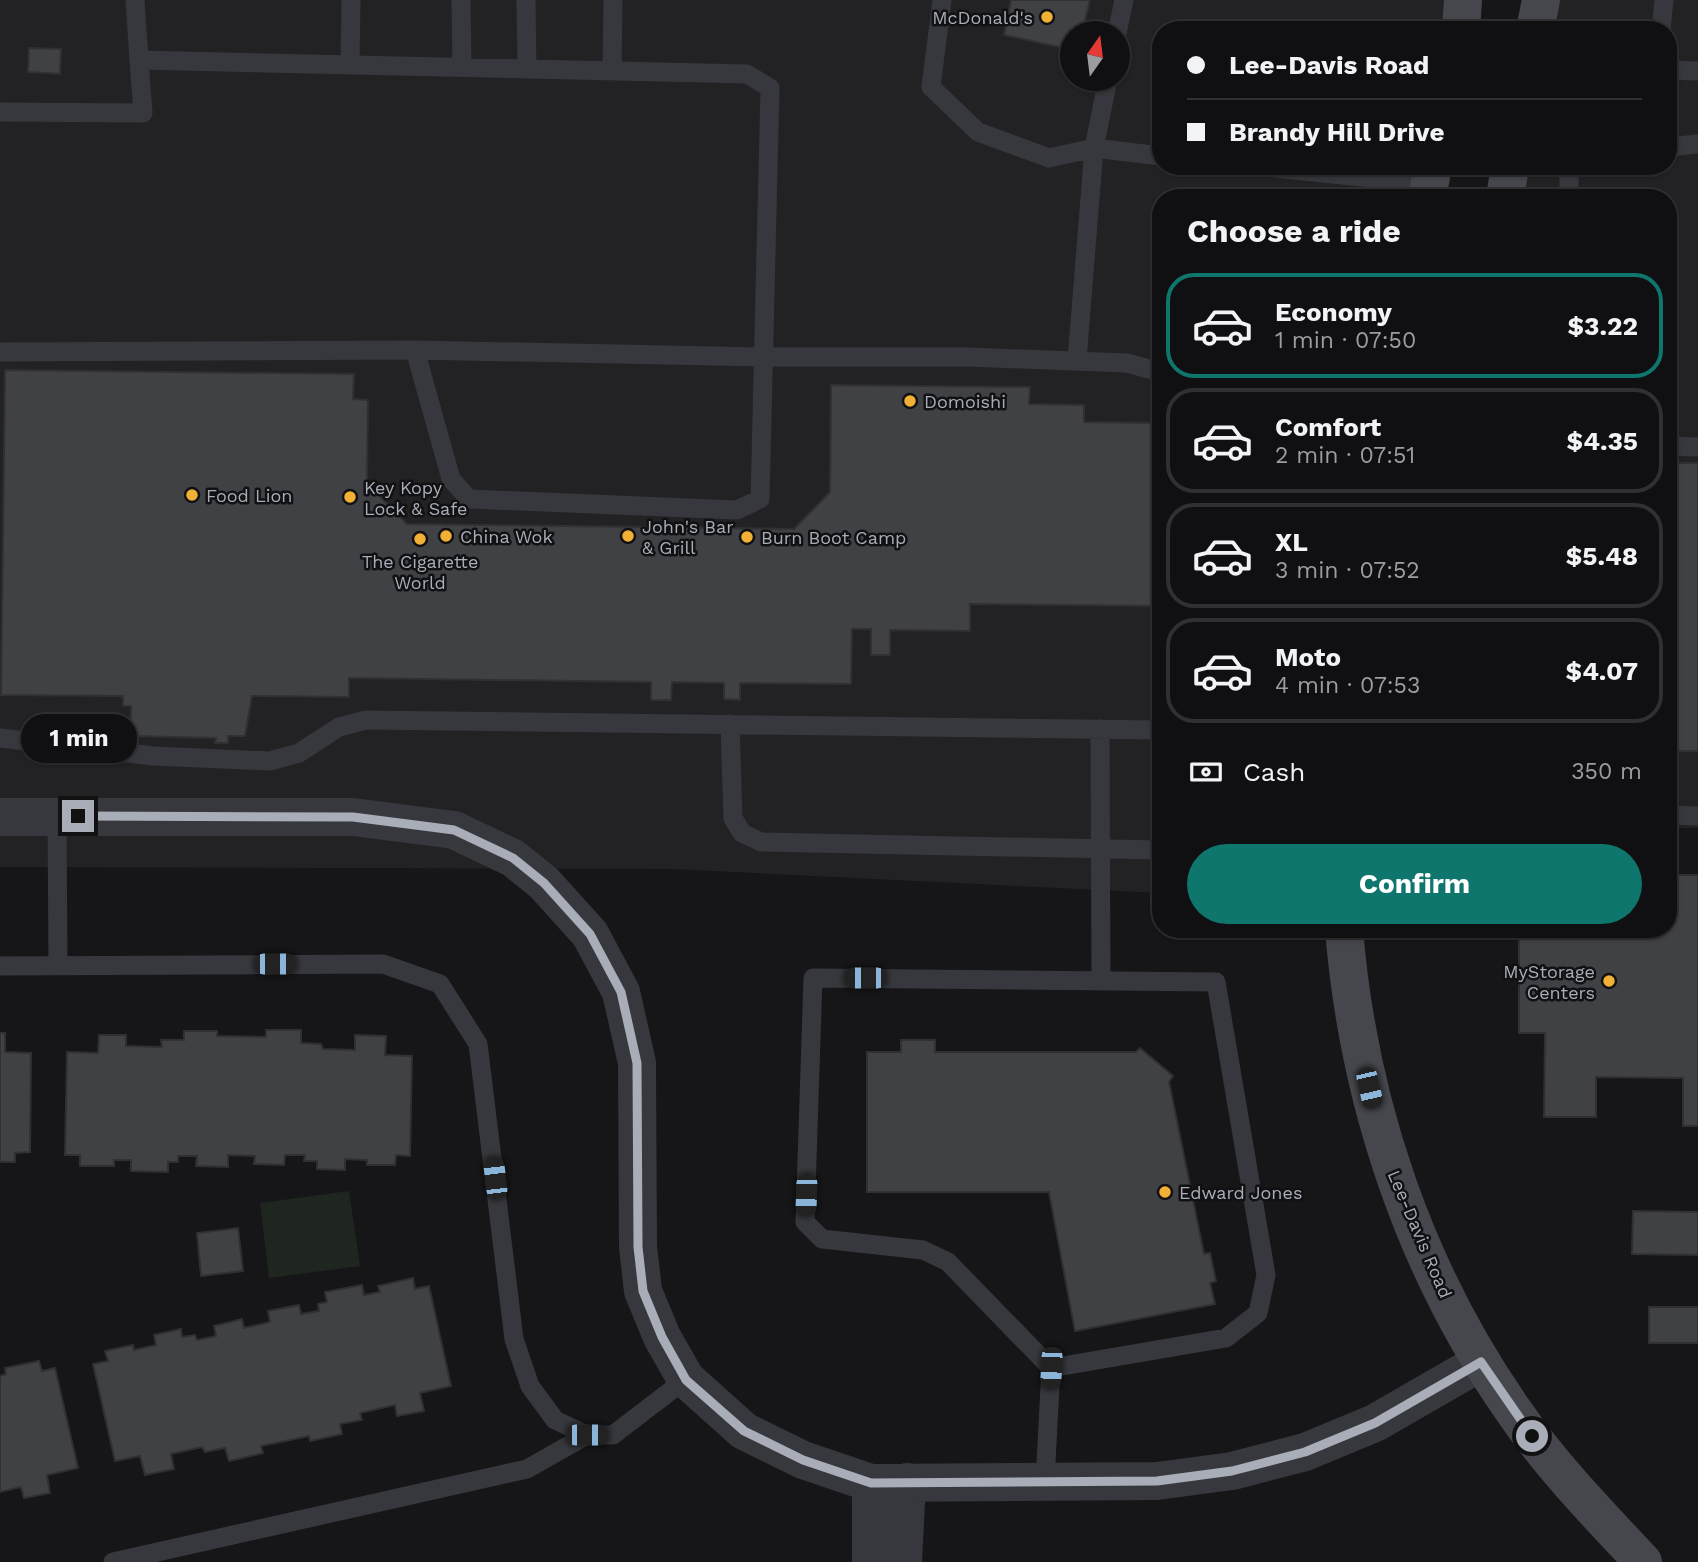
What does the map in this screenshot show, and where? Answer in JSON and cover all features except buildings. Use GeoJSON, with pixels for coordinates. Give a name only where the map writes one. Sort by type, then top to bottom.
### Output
{"type":"FeatureCollection","features":[{"type":"Feature","properties":{"kind":"main road"},"geometry":{"type":"LineString","coordinates":[[1462,21],[1463,0]]}},
{"type":"Feature","properties":{"kind":"main road","name":"Lee-Davis Road"},"geometry":{"type":"LineString","coordinates":[[1345,938],[1358,1044],[1380,1133],[1432,1271],[1481,1362],[1516,1416],[1572,1485],[1643,1562]]}},
{"type":"Feature","properties":{"kind":"street"},"geometry":{"type":"LineString","coordinates":[[0,817],[353,817],[454,830],[513,858],[544,883],[590,934],[621,992],[637,1063],[638,1247],[643,1291],[662,1337],[686,1380],[744,1431],[803,1460],[889,1483],[1157,1481],[1232,1471],[1305,1452],[1375,1423],[1481,1362]]}},
{"type":"Feature","properties":{"kind":"street"},"geometry":{"type":"LineString","coordinates":[[871,1562],[889,1483]]}},
{"type":"Feature","properties":{"kind":"street"},"geometry":{"type":"LineString","coordinates":[[889,1483],[904,1562]]}},
{"type":"Feature","properties":{"kind":"lane"},"geometry":{"type":"LineString","coordinates":[[0,112],[143,113],[135,0]]}},
{"type":"Feature","properties":{"kind":"lane"},"geometry":{"type":"LineString","coordinates":[[350,65],[351,0]]}},
{"type":"Feature","properties":{"kind":"lane"},"geometry":{"type":"LineString","coordinates":[[461,0],[463,68]]}},
{"type":"Feature","properties":{"kind":"lane"},"geometry":{"type":"LineString","coordinates":[[526,0],[527,69]]}},
{"type":"Feature","properties":{"kind":"lane"},"geometry":{"type":"LineString","coordinates":[[612,72],[613,0]]}},
{"type":"Feature","properties":{"kind":"lane"},"geometry":{"type":"LineString","coordinates":[[942,0],[931,87],[978,132],[1049,158],[1094,148],[1152,155]]}},
{"type":"Feature","properties":{"kind":"lane"},"geometry":{"type":"LineString","coordinates":[[1120,21],[1124,0]]}},
{"type":"Feature","properties":{"kind":"lane"},"geometry":{"type":"LineString","coordinates":[[1662,21],[1664,0]]}},
{"type":"Feature","properties":{"kind":"lane"},"geometry":{"type":"LineString","coordinates":[[139,60],[747,75],[770,88],[760,499],[737,510],[468,499],[450,478],[415,350]]}},
{"type":"Feature","properties":{"kind":"lane"},"geometry":{"type":"LineString","coordinates":[[1677,71],[1698,71]]}},
{"type":"Feature","properties":{"kind":"lane"},"geometry":{"type":"LineString","coordinates":[[1077,360],[1094,148],[1106,91]]}},
{"type":"Feature","properties":{"kind":"lane"},"geometry":{"type":"LineString","coordinates":[[1677,146],[1698,144]]}},
{"type":"Feature","properties":{"kind":"lane"},"geometry":{"type":"LineString","coordinates":[[1335,175],[1430,186]]}},
{"type":"Feature","properties":{"kind":"lane"},"geometry":{"type":"LineString","coordinates":[[0,352],[415,350],[1077,360],[1127,363],[1152,370]]}},
{"type":"Feature","properties":{"kind":"lane"},"geometry":{"type":"LineString","coordinates":[[1677,446],[1698,447]]}},
{"type":"Feature","properties":{"kind":"lane"},"geometry":{"type":"LineString","coordinates":[[0,738],[153,756],[270,761],[299,753],[339,727],[366,720],[1152,730]]}},
{"type":"Feature","properties":{"kind":"lane"},"geometry":{"type":"LineString","coordinates":[[730,724],[733,818],[742,833],[761,842],[1152,850]]}},
{"type":"Feature","properties":{"kind":"lane"},"geometry":{"type":"LineString","coordinates":[[1100,729],[1101,981]]}},
{"type":"Feature","properties":{"kind":"lane"},"geometry":{"type":"LineString","coordinates":[[1677,815],[1698,816]]}},
{"type":"Feature","properties":{"kind":"lane"},"geometry":{"type":"LineString","coordinates":[[57,816],[58,965]]}},
{"type":"Feature","properties":{"kind":"lane"},"geometry":{"type":"LineString","coordinates":[[0,966],[383,964],[440,984],[478,1044],[514,1339],[530,1386],[555,1420],[587,1435],[613,1435],[686,1380]]}},
{"type":"Feature","properties":{"kind":"lane"},"geometry":{"type":"LineString","coordinates":[[1045,1481],[1051,1368],[948,1262],[923,1250],[822,1239],[805,1222],[813,978],[1216,982],[1266,1275],[1258,1313],[1226,1338],[1051,1368]]}},
{"type":"Feature","properties":{"kind":"lane"},"geometry":{"type":"LineString","coordinates":[[113,1562],[527,1469],[587,1435]]}},
{"type":"Feature","properties":{"kind":"shaded area"},"geometry":{"type":"Polygon","coordinates":[[[0,0],[1449,0],[1445,21],[1152,21],[1152,175],[1416,175],[1414,189],[1152,189],[1152,893],[673,869],[0,867],[0,0]]]}},
{"type":"Feature","properties":{"kind":"shaded area"},"geometry":{"type":"Polygon","coordinates":[[[1549,0],[1698,0],[1698,828],[1677,828],[1677,189],[1511,189],[1515,175],[1677,175],[1677,21],[1546,21],[1549,0]]]}},
{"type":"Feature","properties":{"kind":"shaded area"},"geometry":{"type":"Polygon","coordinates":[[[349,1191],[360,1266],[269,1278],[260,1203],[349,1191]]]}},
{"type":"Feature","properties":{"kind":"place","name":"McDonald's"},"geometry":{"type":"Point","coordinates":[1047,17]}},
{"type":"Feature","properties":{"kind":"place","name":"Domoishi"},"geometry":{"type":"Point","coordinates":[910,401]}},
{"type":"Feature","properties":{"kind":"place","name":"Food Lion"},"geometry":{"type":"Point","coordinates":[192,495]}},
{"type":"Feature","properties":{"kind":"place","name":"Key Kopy Lock & Safe"},"geometry":{"type":"Point","coordinates":[350,497]}},
{"type":"Feature","properties":{"kind":"place","name":"China Wok"},"geometry":{"type":"Point","coordinates":[446,536]}},
{"type":"Feature","properties":{"kind":"place","name":"John's Bar & Grill"},"geometry":{"type":"Point","coordinates":[628,536]}},
{"type":"Feature","properties":{"kind":"place","name":"Burn Boot Camp"},"geometry":{"type":"Point","coordinates":[747,537]}},
{"type":"Feature","properties":{"kind":"place","name":"The Cigarette World"},"geometry":{"type":"Point","coordinates":[420,539]}},
{"type":"Feature","properties":{"kind":"place","name":"MyStorage Centers"},"geometry":{"type":"Point","coordinates":[1609,981]}},
{"type":"Feature","properties":{"kind":"place","name":"Edward Jones"},"geometry":{"type":"Point","coordinates":[1165,1192]}},
{"type":"Feature","properties":{"kind":"route"},"geometry":{"type":"LineString","coordinates":[[78,816],[353,817],[454,830],[513,858],[544,883],[590,934],[621,992],[637,1063],[638,1247],[643,1291],[662,1337],[686,1380],[744,1431],[803,1460],[871,1483],[1157,1481],[1232,1471],[1305,1452],[1375,1423],[1442,1387],[1481,1362],[1532,1436]]}}]}
